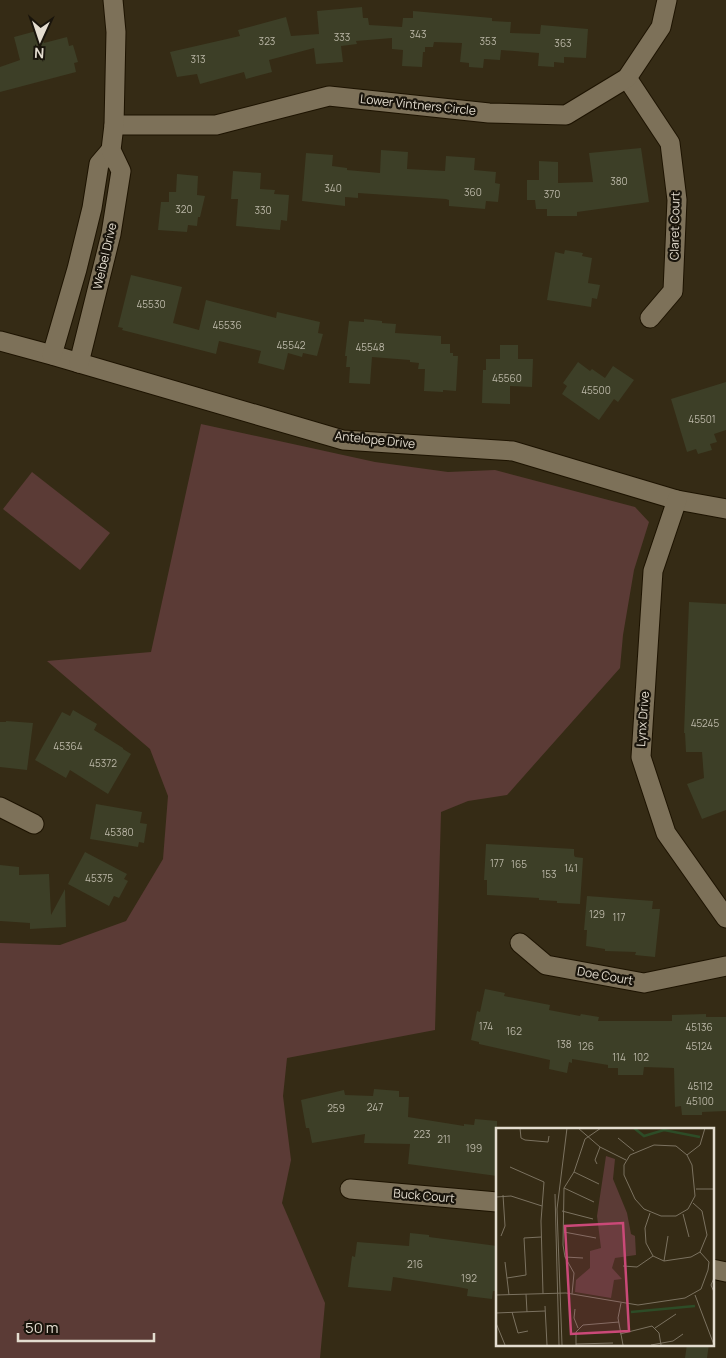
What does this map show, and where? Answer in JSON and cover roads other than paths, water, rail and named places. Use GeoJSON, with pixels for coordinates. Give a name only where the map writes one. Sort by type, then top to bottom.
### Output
{"type":"FeatureCollection","features":[{"type":"Feature","properties":{"kind":"street","name":"Weibel Drive"},"geometry":{"type":"LineString","coordinates":[[79,363],[111,234],[121,170],[111,150],[114,125],[116,32],[113,0]]}},
{"type":"Feature","properties":{"kind":"street","name":"Lower Vintners Circle"},"geometry":{"type":"LineString","coordinates":[[114,125],[216,125],[330,96],[489,113],[566,115],[627,78],[661,27],[667,0]]}},
{"type":"Feature","properties":{"kind":"street","name":"Claret Court"},"geometry":{"type":"LineString","coordinates":[[627,78],[670,143],[677,200],[673,291],[650,318]]}},
{"type":"Feature","properties":{"kind":"street","name":"Weibel Drive"},"geometry":{"type":"LineString","coordinates":[[52,354],[77,269],[92,208],[99,164],[111,150]]}},
{"type":"Feature","properties":{"kind":"street","name":"Antelope Drive"},"geometry":{"type":"LineString","coordinates":[[0,341],[52,354],[343,440],[513,451],[677,500],[726,509]]}},
{"type":"Feature","properties":{"kind":"street","name":"Lynx Drive"},"geometry":{"type":"LineString","coordinates":[[677,500],[653,571],[641,756],[666,833],[726,918]]}},
{"type":"Feature","properties":{"kind":"street"},"geometry":{"type":"LineString","coordinates":[[0,806],[34,824]]}},
{"type":"Feature","properties":{"kind":"street","name":"Doe Court"},"geometry":{"type":"LineString","coordinates":[[520,944],[546,965],[644,983],[726,966]]}},
{"type":"Feature","properties":{"kind":"street","name":"Buck Court"},"geometry":{"type":"LineString","coordinates":[[350,1189],[496,1202]]}}]}
